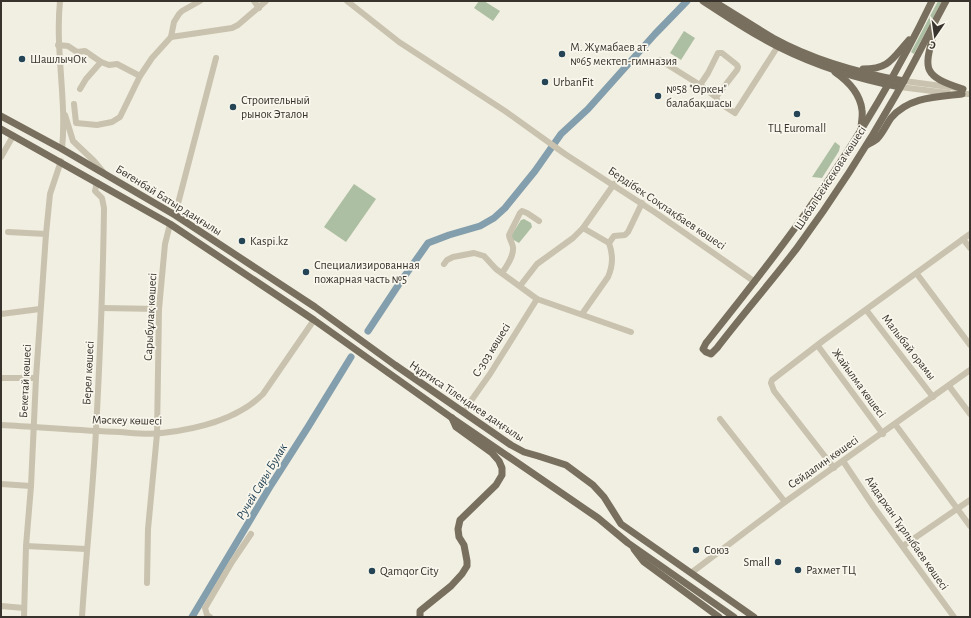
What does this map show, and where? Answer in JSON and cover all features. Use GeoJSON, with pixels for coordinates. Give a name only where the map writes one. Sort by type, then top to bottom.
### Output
{"type":"FeatureCollection","features":[{"type":"Feature","properties":{"kind":"main road"},"geometry":{"type":"LineString","coordinates":[[703,1],[751,32],[779,44],[889,82]]}},
{"type":"Feature","properties":{"kind":"main road"},"geometry":{"type":"LineString","coordinates":[[713,1],[800,57],[857,77],[902,84]]}},
{"type":"Feature","properties":{"kind":"main road","name":"Шабал Бейсекова көшесі"},"geometry":{"type":"LineString","coordinates":[[932,1],[889,82],[860,131],[813,204],[706,343],[703,349],[708,354],[711,354],[764,291],[797,248],[851,170],[902,84],[946,1]]}},
{"type":"Feature","properties":{"kind":"main road"},"geometry":{"type":"LineString","coordinates":[[938,16],[927,58],[929,70],[935,78],[965,91]]}},
{"type":"Feature","properties":{"kind":"main road"},"geometry":{"type":"LineString","coordinates":[[852,69],[876,69],[883,66],[889,62],[917,31]]}},
{"type":"Feature","properties":{"kind":"main road"},"geometry":{"type":"LineString","coordinates":[[828,67],[849,82],[860,99],[862,110],[860,131]]}},
{"type":"Feature","properties":{"kind":"main road"},"geometry":{"type":"LineString","coordinates":[[865,146],[877,139],[897,112],[906,106],[922,99],[965,91]]}},
{"type":"Feature","properties":{"kind":"main road","name":"Бөгенбай Батыр даңғылы"},"geometry":{"type":"LineString","coordinates":[[1,116],[62,149],[175,215],[320,311]]}},
{"type":"Feature","properties":{"kind":"main road","name":"Бөгенбай Батыр даңғылы"},"geometry":{"type":"LineString","coordinates":[[1,128],[170,224],[314,320]]}},
{"type":"Feature","properties":{"kind":"main road","name":"Бекетай көшесі"},"geometry":{"type":"LineString","coordinates":[[61,161],[62,149]]}},
{"type":"Feature","properties":{"kind":"main road","name":"Сарыбұлақ көшесі"},"geometry":{"type":"LineString","coordinates":[[170,224],[175,215]]}},
{"type":"Feature","properties":{"kind":"main road","name":"Мәскеу көшесі"},"geometry":{"type":"LineString","coordinates":[[314,320],[320,311]]}},
{"type":"Feature","properties":{"kind":"main road","name":"Нұрғиса Тілендиев даңғылы"},"geometry":{"type":"LineString","coordinates":[[320,311],[511,445],[524,452],[566,465],[593,485],[604,497],[622,524],[754,617]]}},
{"type":"Feature","properties":{"kind":"main road","name":"Нұрғиса Тілендиев даңғылы"},"geometry":{"type":"LineString","coordinates":[[314,320],[452,418],[559,491],[628,543],[733,617]]}},
{"type":"Feature","properties":{"kind":"main road"},"geometry":{"type":"LineString","coordinates":[[389,374],[395,365]]}},
{"type":"Feature","properties":{"kind":"main road"},"geometry":{"type":"LineString","coordinates":[[420,617],[420,611],[451,586],[467,566],[464,545],[459,537],[458,529],[460,520],[496,485],[502,475],[500,461],[492,453],[456,427],[452,418]]}},
{"type":"Feature","properties":{"kind":"main road"},"geometry":{"type":"LineString","coordinates":[[615,532],[622,524]]}},
{"type":"Feature","properties":{"kind":"main road"},"geometry":{"type":"LineString","coordinates":[[628,543],[644,562],[718,617]]}},
{"type":"Feature","properties":{"kind":"main road"},"geometry":{"type":"LineString","coordinates":[[733,617],[738,614],[740,608]]}},
{"type":"Feature","properties":{"kind":"street"},"geometry":{"type":"LineString","coordinates":[[60,1],[58,45],[63,109],[62,149]]}},
{"type":"Feature","properties":{"kind":"street"},"geometry":{"type":"LineString","coordinates":[[74,104],[76,123],[97,125],[112,122],[120,117],[140,76],[152,58],[171,37],[174,22],[179,14],[200,1]]}},
{"type":"Feature","properties":{"kind":"street"},"geometry":{"type":"LineString","coordinates":[[254,1],[259,8]]}},
{"type":"Feature","properties":{"kind":"street"},"geometry":{"type":"LineString","coordinates":[[171,37],[232,28],[238,25],[266,1]]}},
{"type":"Feature","properties":{"kind":"street","name":"Бердібек Соқпақбаев көшесі"},"geometry":{"type":"LineString","coordinates":[[347,1],[399,42],[505,111],[566,154],[614,184],[754,282]]}},
{"type":"Feature","properties":{"kind":"street"},"geometry":{"type":"LineString","coordinates":[[660,60],[700,85],[716,97],[718,102],[735,113],[779,44]]}},
{"type":"Feature","properties":{"kind":"street"},"geometry":{"type":"LineString","coordinates":[[58,45],[68,46],[78,52],[85,51],[101,62],[109,65],[117,64],[140,76]]}},
{"type":"Feature","properties":{"kind":"street"},"geometry":{"type":"LineString","coordinates":[[700,85],[718,53],[722,53],[737,64],[737,70],[716,97]]}},
{"type":"Feature","properties":{"kind":"street","name":"Сарыбұлақ көшесі"},"geometry":{"type":"LineString","coordinates":[[175,215],[216,58]]}},
{"type":"Feature","properties":{"kind":"street"},"geometry":{"type":"LineString","coordinates":[[80,89],[90,74],[101,62]]}},
{"type":"Feature","properties":{"kind":"street"},"geometry":{"type":"LineString","coordinates":[[902,84],[965,91],[970,94]]}},
{"type":"Feature","properties":{"kind":"street"},"geometry":{"type":"LineString","coordinates":[[63,109],[74,141],[94,160],[104,173]]}},
{"type":"Feature","properties":{"kind":"street"},"geometry":{"type":"LineString","coordinates":[[1,157],[13,136]]}},
{"type":"Feature","properties":{"kind":"street","name":"Бекетай көшесі"},"geometry":{"type":"LineString","coordinates":[[24,617],[26,546],[46,234],[50,194],[61,161]]}},
{"type":"Feature","properties":{"kind":"street","name":"Берел көшесі"},"geometry":{"type":"LineString","coordinates":[[82,617],[96,431],[102,308],[104,208],[102,198],[95,192],[97,182]]}},
{"type":"Feature","properties":{"kind":"street"},"geometry":{"type":"LineString","coordinates":[[520,286],[537,264],[573,238],[583,228],[614,184]]}},
{"type":"Feature","properties":{"kind":"street"},"geometry":{"type":"LineString","coordinates":[[582,314],[608,277],[611,270],[612,256],[610,243],[614,236],[625,235],[628,232],[642,203]]}},
{"type":"Feature","properties":{"kind":"street"},"geometry":{"type":"LineString","coordinates":[[502,273],[513,253],[513,248],[509,238],[520,213],[522,211],[528,212],[539,221]]}},
{"type":"Feature","properties":{"kind":"street","name":"Сарыбұлақ көшесі"},"geometry":{"type":"LineString","coordinates":[[147,583],[148,529],[157,434],[159,309],[165,244],[170,224]]}},
{"type":"Feature","properties":{"kind":"street"},"geometry":{"type":"LineString","coordinates":[[583,228],[610,243]]}},
{"type":"Feature","properties":{"kind":"street"},"geometry":{"type":"LineString","coordinates":[[8,232],[46,234]]}},
{"type":"Feature","properties":{"kind":"street"},"geometry":{"type":"LineString","coordinates":[[834,468],[774,391],[771,384],[772,380],[970,234]]}},
{"type":"Feature","properties":{"kind":"street"},"geometry":{"type":"LineString","coordinates":[[963,239],[970,248]]}},
{"type":"Feature","properties":{"kind":"street"},"geometry":{"type":"LineString","coordinates":[[444,264],[447,260],[453,257],[474,254],[484,256],[496,269],[537,299],[631,332]]}},
{"type":"Feature","properties":{"kind":"street"},"geometry":{"type":"LineString","coordinates":[[917,274],[970,345]]}},
{"type":"Feature","properties":{"kind":"street","name":"С-303 көшесі"},"geometry":{"type":"LineString","coordinates":[[463,412],[490,374],[537,299]]}},
{"type":"Feature","properties":{"kind":"street"},"geometry":{"type":"LineString","coordinates":[[102,308],[159,309]]}},
{"type":"Feature","properties":{"kind":"street"},"geometry":{"type":"LineString","coordinates":[[1,314],[40,309]]}},
{"type":"Feature","properties":{"kind":"street","name":"Малыбай орамы"},"geometry":{"type":"LineString","coordinates":[[867,310],[933,397]]}},
{"type":"Feature","properties":{"kind":"street","name":"Мәскеу көшесі"},"geometry":{"type":"LineString","coordinates":[[1,425],[157,434],[188,429],[220,419],[240,412],[263,394],[314,320]]}},
{"type":"Feature","properties":{"kind":"street","name":"Жайылма көшесі"},"geometry":{"type":"LineString","coordinates":[[818,346],[882,434]]}},
{"type":"Feature","properties":{"kind":"street","name":"Сейдалин көшесі"},"geometry":{"type":"LineString","coordinates":[[690,572],[970,370]]}},
{"type":"Feature","properties":{"kind":"street"},"geometry":{"type":"LineString","coordinates":[[1,378],[36,378]]}},
{"type":"Feature","properties":{"kind":"street"},"geometry":{"type":"LineString","coordinates":[[949,386],[970,414]]}},
{"type":"Feature","properties":{"kind":"street"},"geometry":{"type":"LineString","coordinates":[[720,419],[785,502]]}},
{"type":"Feature","properties":{"kind":"street"},"geometry":{"type":"LineString","coordinates":[[895,424],[970,526]]}},
{"type":"Feature","properties":{"kind":"street","name":"Айдархан Тұрлыбаев көшесі"},"geometry":{"type":"LineString","coordinates":[[844,461],[873,506],[954,617]]}},
{"type":"Feature","properties":{"kind":"street"},"geometry":{"type":"LineString","coordinates":[[1,484],[31,486]]}},
{"type":"Feature","properties":{"kind":"street"},"geometry":{"type":"LineString","coordinates":[[903,546],[970,500]]}},
{"type":"Feature","properties":{"kind":"street"},"geometry":{"type":"LineString","coordinates":[[210,617],[206,615],[205,608],[232,562],[251,534]]}},
{"type":"Feature","properties":{"kind":"street"},"geometry":{"type":"LineString","coordinates":[[26,546],[86,549]]}},
{"type":"Feature","properties":{"kind":"street"},"geometry":{"type":"LineString","coordinates":[[1,606],[24,608]]}},
{"type":"Feature","properties":{"kind":"green space"},"geometry":{"type":"Polygon","coordinates":[[[479,1],[484,1],[500,11],[493,21],[474,8],[479,1]]]}},
{"type":"Feature","properties":{"kind":"green space"},"geometry":{"type":"Polygon","coordinates":[[[938,1],[942,1],[914,54],[911,52],[938,1]]]}},
{"type":"Feature","properties":{"kind":"green space"},"geometry":{"type":"Polygon","coordinates":[[[684,31],[695,38],[681,60],[670,53],[684,31]]]}},
{"type":"Feature","properties":{"kind":"green space"},"geometry":{"type":"Polygon","coordinates":[[[835,142],[840,146],[839,151],[822,178],[812,177],[835,142]]]}},
{"type":"Feature","properties":{"kind":"green space"},"geometry":{"type":"Polygon","coordinates":[[[354,184],[376,199],[346,242],[324,227],[354,184]]]}},
{"type":"Feature","properties":{"kind":"green space"},"geometry":{"type":"Polygon","coordinates":[[[524,219],[531,223],[532,227],[519,243],[512,239],[511,236],[521,220],[524,219]]]}},
{"type":"Feature","properties":{"kind":"waterway"},"geometry":{"type":"LineString","coordinates":[[368,331],[428,243],[480,226],[494,218],[505,208],[535,171],[561,134],[588,109],[655,34],[687,1]]}},
{"type":"Feature","properties":{"kind":"waterway","name":"Ручей Сары Булак"},"geometry":{"type":"LineString","coordinates":[[192,617],[271,485],[351,357]]}},
{"type":"Feature","properties":{"kind":"place","name":"М. Жұмабаев ат. №65 мектеп-гимназия"},"geometry":{"type":"Point","coordinates":[562,54]}},
{"type":"Feature","properties":{"kind":"place","name":"ШашлычОк"},"geometry":{"type":"Point","coordinates":[22,59]}},
{"type":"Feature","properties":{"kind":"place","name":"UrbanFit"},"geometry":{"type":"Point","coordinates":[545,82]}},
{"type":"Feature","properties":{"kind":"place","name":"№58 \"Өркен\" балабақшасы"},"geometry":{"type":"Point","coordinates":[658,96]}},
{"type":"Feature","properties":{"kind":"place","name":"Строительный рынок Эталон"},"geometry":{"type":"Point","coordinates":[233,107]}},
{"type":"Feature","properties":{"kind":"place","name":"ТЦ Euromall"},"geometry":{"type":"Point","coordinates":[797,114]}},
{"type":"Feature","properties":{"kind":"place","name":"Kaspi.kz"},"geometry":{"type":"Point","coordinates":[242,241]}},
{"type":"Feature","properties":{"kind":"place","name":"Специализированная пожарная часть №5"},"geometry":{"type":"Point","coordinates":[306,272]}},
{"type":"Feature","properties":{"kind":"place","name":"Союз"},"geometry":{"type":"Point","coordinates":[696,550]}},
{"type":"Feature","properties":{"kind":"place","name":"Small"},"geometry":{"type":"Point","coordinates":[778,562]}},
{"type":"Feature","properties":{"kind":"place","name":"Рахмет ТЦ"},"geometry":{"type":"Point","coordinates":[798,570]}},
{"type":"Feature","properties":{"kind":"place","name":"Qamqor City"},"geometry":{"type":"Point","coordinates":[372,571]}}]}
